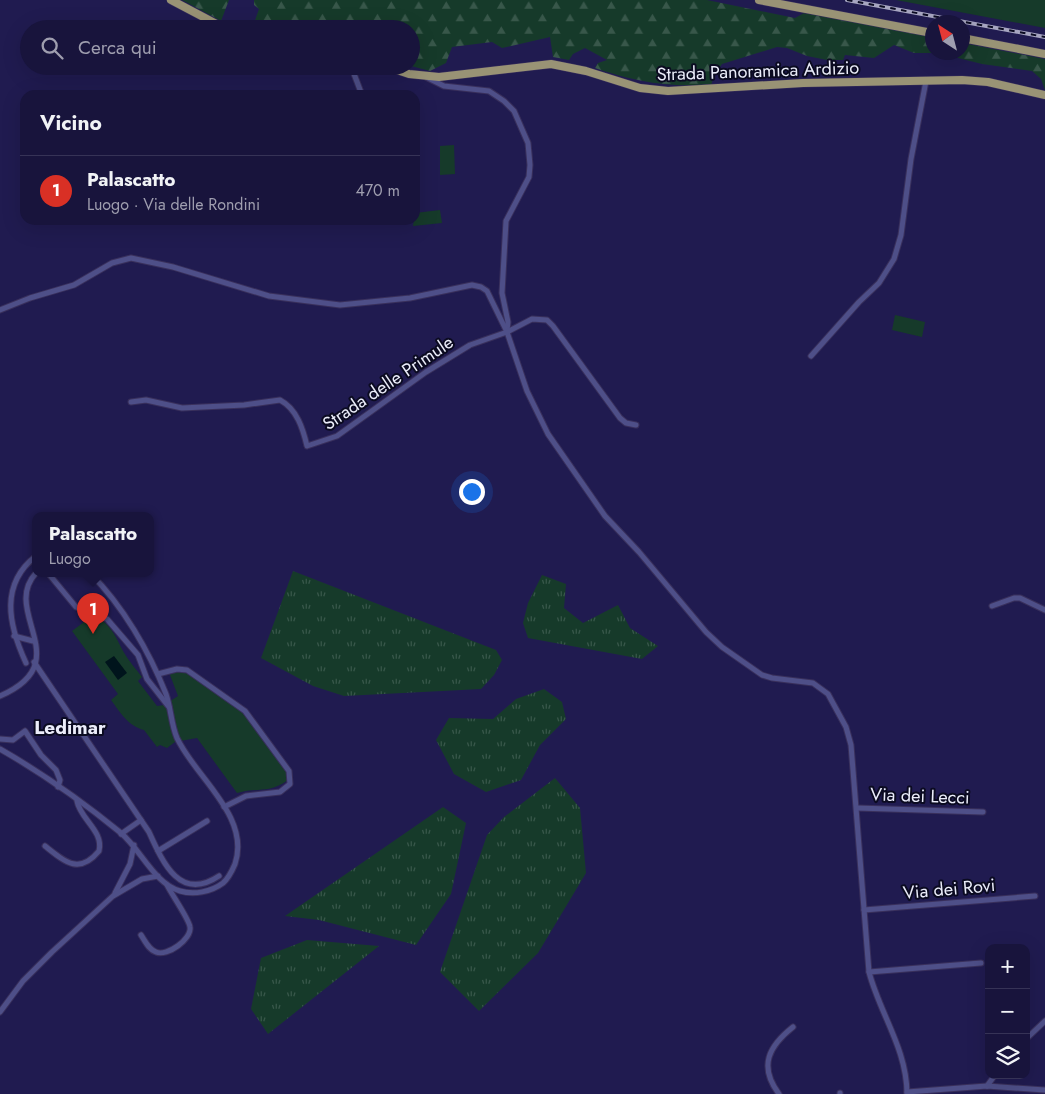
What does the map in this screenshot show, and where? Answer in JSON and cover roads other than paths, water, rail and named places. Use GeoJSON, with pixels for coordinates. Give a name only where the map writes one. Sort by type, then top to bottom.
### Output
{"type":"FeatureCollection","features":[{"type":"Feature","properties":{"kind":"main road"},"geometry":{"type":"LineString","coordinates":[[171,0],[209,20]]}},
{"type":"Feature","properties":{"kind":"main road"},"geometry":{"type":"LineString","coordinates":[[759,0],[925,32]]}},
{"type":"Feature","properties":{"kind":"main road"},"geometry":{"type":"LineString","coordinates":[[970,40],[1045,54]]}},
{"type":"Feature","properties":{"kind":"main road","name":"Strada Panoramica Ardizio"},"geometry":{"type":"LineString","coordinates":[[419,75],[426,77],[551,64],[586,71],[640,88],[668,91],[803,83],[962,80],[988,82],[1045,95]]}},
{"type":"Feature","properties":{"kind":"street"},"geometry":{"type":"LineString","coordinates":[[354,75],[360,90]]}},
{"type":"Feature","properties":{"kind":"street"},"geometry":{"type":"LineString","coordinates":[[426,77],[444,86],[490,91],[514,111],[528,143],[529,178],[506,221],[502,293],[508,322],[507,332]]}},
{"type":"Feature","properties":{"kind":"street"},"geometry":{"type":"LineString","coordinates":[[811,356],[859,302],[880,283],[894,259],[901,236],[911,158],[926,81]]}},
{"type":"Feature","properties":{"kind":"street"},"geometry":{"type":"LineString","coordinates":[[0,310],[30,298],[74,285],[112,263],[131,258],[173,267],[269,296],[340,305],[410,298],[481,286],[487,291],[507,332],[527,391],[548,434],[605,516],[639,552],[677,600],[722,647],[762,675],[813,683],[828,694],[846,727],[851,744],[869,972],[880,1007],[897,1041],[904,1064],[907,1093],[987,1086],[1045,1090]]}},
{"type":"Feature","properties":{"kind":"street"},"geometry":{"type":"LineString","coordinates":[[507,332],[532,319],[547,320],[620,418],[626,423],[636,424]]}},
{"type":"Feature","properties":{"kind":"street","name":"Strada delle Primule"},"geometry":{"type":"LineString","coordinates":[[132,402],[146,400],[182,408],[244,405],[280,400],[294,410],[308,446],[337,436],[426,372],[470,345],[507,332]]}},
{"type":"Feature","properties":{"kind":"street"},"geometry":{"type":"LineString","coordinates":[[26,663],[14,636],[7,610],[9,586],[20,567],[32,559]]}},
{"type":"Feature","properties":{"kind":"street"},"geometry":{"type":"LineString","coordinates":[[32,577],[26,583],[21,599],[23,618],[33,641],[34,662],[141,820],[174,876],[182,882],[192,885],[201,884],[219,876]]}},
{"type":"Feature","properties":{"kind":"street"},"geometry":{"type":"LineString","coordinates":[[51,577],[76,607],[107,619],[138,655],[148,679],[169,707]]}},
{"type":"Feature","properties":{"kind":"street"},"geometry":{"type":"LineString","coordinates":[[94,577],[112,595],[158,674],[174,729],[182,747],[224,807],[236,831],[238,845],[232,872],[224,882],[203,892],[185,892],[167,885]]}},
{"type":"Feature","properties":{"kind":"street"},"geometry":{"type":"LineString","coordinates":[[992,606],[1014,598],[1020,598],[1045,610]]}},
{"type":"Feature","properties":{"kind":"street"},"geometry":{"type":"LineString","coordinates":[[14,636],[33,641]]}},
{"type":"Feature","properties":{"kind":"street"},"geometry":{"type":"LineString","coordinates":[[0,694],[7,693],[23,681],[34,662]]}},
{"type":"Feature","properties":{"kind":"street"},"geometry":{"type":"LineString","coordinates":[[158,674],[177,669],[187,670],[217,690],[251,717],[289,771],[290,784],[280,792],[246,796],[224,807]]}},
{"type":"Feature","properties":{"kind":"street"},"geometry":{"type":"LineString","coordinates":[[0,739],[13,740],[26,732],[41,755],[56,770],[60,780],[58,787]]}},
{"type":"Feature","properties":{"kind":"street"},"geometry":{"type":"LineString","coordinates":[[0,749],[58,787],[121,834],[134,845],[167,885],[189,922],[190,933],[173,948],[161,953],[151,949],[141,935]]}},
{"type":"Feature","properties":{"kind":"street"},"geometry":{"type":"LineString","coordinates":[[45,846],[64,862],[72,865],[86,862],[99,851],[99,838],[81,814],[77,801]]}},
{"type":"Feature","properties":{"kind":"street","name":"Via dei Lecci"},"geometry":{"type":"LineString","coordinates":[[857,808],[983,812]]}},
{"type":"Feature","properties":{"kind":"street"},"geometry":{"type":"LineString","coordinates":[[121,834],[141,820]]}},
{"type":"Feature","properties":{"kind":"street"},"geometry":{"type":"LineString","coordinates":[[158,851],[207,821]]}},
{"type":"Feature","properties":{"kind":"street"},"geometry":{"type":"LineString","coordinates":[[113,896],[130,864],[134,845]]}},
{"type":"Feature","properties":{"kind":"street"},"geometry":{"type":"LineString","coordinates":[[0,1012],[23,981],[113,896],[142,879],[158,876]]}},
{"type":"Feature","properties":{"kind":"street","name":"Via dei Rovi"},"geometry":{"type":"LineString","coordinates":[[864,910],[1035,896]]}},
{"type":"Feature","properties":{"kind":"street"},"geometry":{"type":"LineString","coordinates":[[869,972],[982,962]]}},
{"type":"Feature","properties":{"kind":"street"},"geometry":{"type":"LineString","coordinates":[[1030,1035],[1045,1021]]}},
{"type":"Feature","properties":{"kind":"street"},"geometry":{"type":"LineString","coordinates":[[779,1094],[767,1072],[769,1057],[778,1039],[793,1027]]}},
{"type":"Feature","properties":{"kind":"street"},"geometry":{"type":"LineString","coordinates":[[987,1086],[993,1079]]}},
{"type":"Feature","properties":{"kind":"water"},"geometry":{"type":"Polygon","coordinates":[[[114,656],[127,673],[118,680],[105,662],[114,656]]]}},
{"type":"Feature","properties":{"kind":"railway"},"geometry":{"type":"LineString","coordinates":[[847,0],[1045,37]]}},
{"type":"Feature","properties":{"kind":"place","name":"Palascatto"},"geometry":{"type":"Point","coordinates":[93,634]}},
{"type":"Feature","properties":{"kind":"district","name":"Ledimar"},"geometry":{"type":"Point","coordinates":[70,727]}}]}
